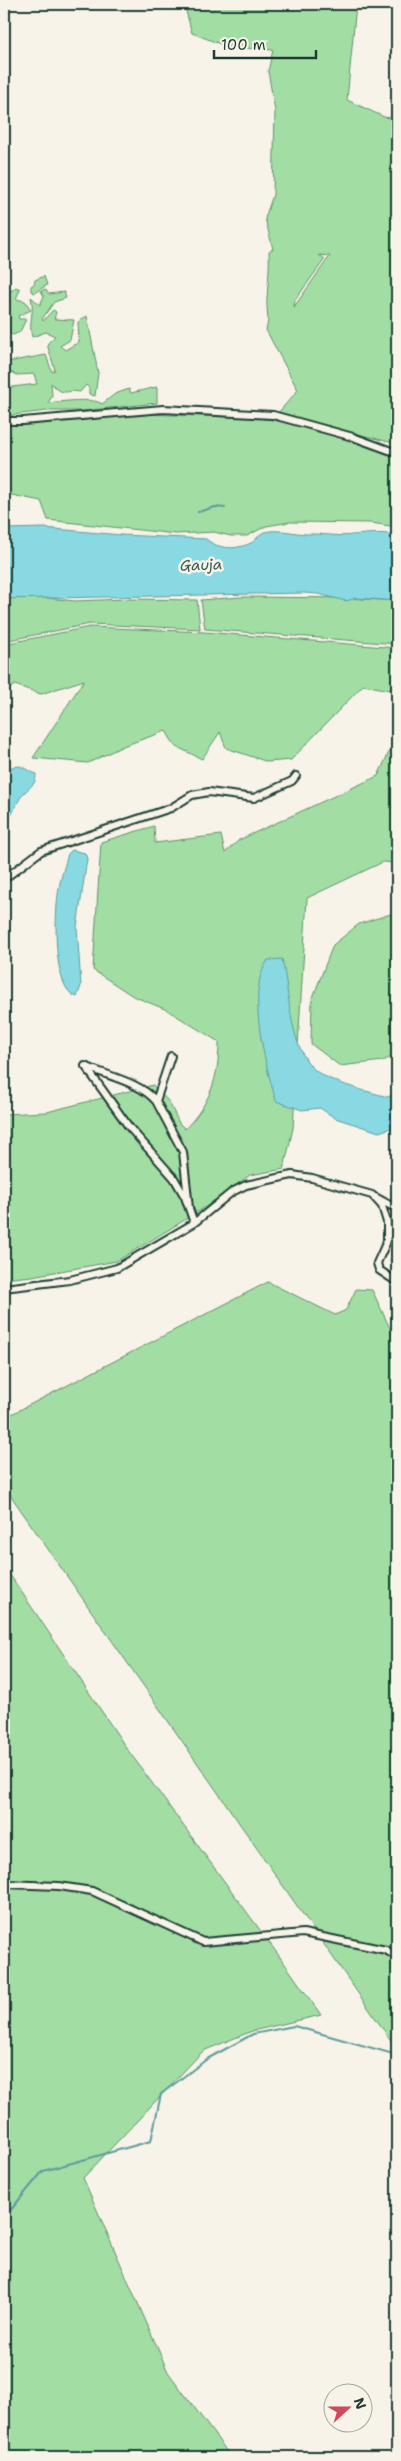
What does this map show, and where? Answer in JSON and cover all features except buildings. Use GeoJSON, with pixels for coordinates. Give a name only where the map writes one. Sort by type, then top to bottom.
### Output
{"type":"FeatureCollection","features":[{"type":"Feature","properties":{"kind":"street"},"geometry":{"type":"LineString","coordinates":[[4,421],[163,409],[273,415],[352,437],[397,453]]}},
{"type":"Feature","properties":{"kind":"street"},"geometry":{"type":"LineString","coordinates":[[4,879],[41,851],[171,808],[192,795],[209,792],[254,798],[292,781],[296,776]]}},
{"type":"Feature","properties":{"kind":"street"},"geometry":{"type":"LineString","coordinates":[[156,1101],[171,1056]]}},
{"type":"Feature","properties":{"kind":"street"},"geometry":{"type":"LineString","coordinates":[[189,1208],[183,1152],[177,1136],[156,1101],[151,1095],[118,1078],[85,1066],[129,1127],[174,1178],[189,1208],[194,1223]]}},
{"type":"Feature","properties":{"kind":"street"},"geometry":{"type":"LineString","coordinates":[[4,1288],[70,1280],[109,1271],[130,1262],[194,1223],[232,1192],[246,1185],[278,1177],[292,1175],[312,1178],[372,1196],[385,1201],[397,1209]]}},
{"type":"Feature","properties":{"kind":"street"},"geometry":{"type":"LineString","coordinates":[[372,1196],[382,1206],[387,1222],[387,1241]]}},
{"type":"Feature","properties":{"kind":"street"},"geometry":{"type":"LineString","coordinates":[[397,1224],[377,1263],[380,1270],[397,1282]]}},
{"type":"Feature","properties":{"kind":"street"},"geometry":{"type":"LineString","coordinates":[[4,1884],[59,1886],[92,1891],[202,1942],[303,1933],[386,1950],[397,1957]]}},
{"type":"Feature","properties":{"kind":"green space"},"geometry":{"type":"Polygon","coordinates":[[[184,4],[356,4],[347,100],[384,117],[397,119],[397,444],[278,413],[298,390],[266,330],[268,322],[269,251],[273,249],[265,218],[273,195],[275,111],[268,71],[273,50],[228,47],[192,33],[184,4]],[[319,255],[325,259],[295,300],[294,307],[330,256],[319,255]]]}},
{"type":"Feature","properties":{"kind":"green space"},"geometry":{"type":"Polygon","coordinates":[[[44,276],[47,285],[34,293],[31,291],[31,286],[35,280],[44,276]]]}},
{"type":"Feature","properties":{"kind":"green space"},"geometry":{"type":"Polygon","coordinates":[[[16,287],[20,289],[16,299],[25,301],[31,310],[18,316],[19,319],[26,319],[20,332],[13,335],[7,332],[7,317],[4,317],[4,296],[16,287]]]}},
{"type":"Feature","properties":{"kind":"green space"},"geometry":{"type":"Polygon","coordinates":[[[45,289],[49,294],[64,292],[66,298],[54,302],[42,319],[43,321],[53,310],[56,312],[54,319],[74,320],[70,340],[60,346],[65,350],[79,342],[78,322],[87,316],[98,373],[95,396],[89,394],[89,388],[86,385],[80,392],[62,392],[51,383],[52,396],[48,403],[84,400],[102,404],[115,394],[129,389],[131,393],[157,387],[157,403],[81,411],[47,411],[4,416],[4,388],[37,384],[34,374],[16,375],[4,368],[7,362],[46,355],[52,372],[55,370],[47,344],[55,336],[46,332],[32,337],[31,332],[31,297],[40,305],[44,296],[41,291],[45,289]]]}},
{"type":"Feature","properties":{"kind":"green space"},"geometry":{"type":"Polygon","coordinates":[[[144,414],[258,418],[295,423],[397,451],[397,527],[371,523],[290,522],[266,526],[247,536],[231,536],[214,532],[176,534],[48,520],[41,501],[7,494],[4,496],[4,418],[144,414]]]}},
{"type":"Feature","properties":{"kind":"green space"},"geometry":{"type":"Polygon","coordinates":[[[21,595],[75,601],[126,599],[197,600],[200,629],[90,624],[4,641],[4,597],[21,595]]]}},
{"type":"Feature","properties":{"kind":"green space"},"geometry":{"type":"Polygon","coordinates":[[[241,597],[347,598],[397,601],[397,644],[205,629],[201,600],[241,597]]]}},
{"type":"Feature","properties":{"kind":"green space"},"geometry":{"type":"Polygon","coordinates":[[[90,627],[204,632],[397,648],[397,691],[363,685],[291,760],[268,762],[226,748],[220,732],[202,759],[175,746],[166,731],[123,746],[88,763],[33,758],[84,680],[41,694],[15,685],[4,692],[4,644],[90,627]]]}},
{"type":"Feature","properties":{"kind":"green space"},"geometry":{"type":"Polygon","coordinates":[[[397,740],[397,863],[383,862],[307,898],[293,1128],[284,1169],[250,1175],[201,1210],[117,1261],[4,1279],[4,1114],[47,1112],[153,1085],[169,1102],[179,1123],[185,1129],[207,1100],[215,1078],[219,1042],[167,1010],[133,996],[93,970],[101,842],[154,826],[155,843],[221,835],[225,853],[239,840],[378,776],[391,748],[397,740]]]}},
{"type":"Feature","properties":{"kind":"green space"},"geometry":{"type":"Polygon","coordinates":[[[397,912],[397,1054],[383,1061],[340,1066],[311,1044],[312,1000],[333,945],[359,924],[397,912]]]}},
{"type":"Feature","properties":{"kind":"green space"},"geometry":{"type":"Polygon","coordinates":[[[397,1244],[397,1275],[390,1260],[397,1244]]]}},
{"type":"Feature","properties":{"kind":"green space"},"geometry":{"type":"Polygon","coordinates":[[[268,1282],[335,1315],[346,1310],[356,1289],[372,1290],[397,1343],[397,2049],[4,1486],[4,1418],[268,1282]]]}},
{"type":"Feature","properties":{"kind":"green space"},"geometry":{"type":"Polygon","coordinates":[[[4,1566],[127,1749],[321,2015],[252,2031],[203,2051],[83,2178],[168,2372],[231,2457],[4,2457],[4,1566]]]}},
{"type":"Feature","properties":{"kind":"water","name":"Gauja"},"geometry":{"type":"Polygon","coordinates":[[[44,528],[121,535],[206,539],[211,543],[229,548],[247,545],[262,533],[271,531],[338,536],[379,533],[397,535],[397,601],[356,598],[346,601],[318,594],[304,593],[4,599],[4,529],[44,528]]]}},
{"type":"Feature","properties":{"kind":"water"},"geometry":{"type":"Polygon","coordinates":[[[20,766],[36,774],[35,780],[18,802],[11,816],[4,817],[4,768],[20,766]]]}},
{"type":"Feature","properties":{"kind":"water"},"geometry":{"type":"Polygon","coordinates":[[[72,850],[85,853],[87,859],[77,927],[81,986],[77,997],[69,991],[63,980],[59,965],[56,930],[60,884],[68,854],[72,850]]]}},
{"type":"Feature","properties":{"kind":"water"},"geometry":{"type":"Polygon","coordinates":[[[282,959],[297,1040],[311,1067],[322,1075],[355,1088],[388,1097],[397,1092],[397,1126],[379,1132],[335,1118],[320,1108],[302,1110],[276,1101],[263,1049],[258,1009],[258,990],[261,974],[268,960],[282,959]]]}},
{"type":"Feature","properties":{"kind":"waterway"},"geometry":{"type":"LineString","coordinates":[[198,512],[215,507],[225,508]]}},
{"type":"Feature","properties":{"kind":"waterway"},"geometry":{"type":"LineString","coordinates":[[4,2218],[43,2171],[151,2141],[161,2094],[207,2059],[253,2034],[294,2026],[397,2055]]}}]}
